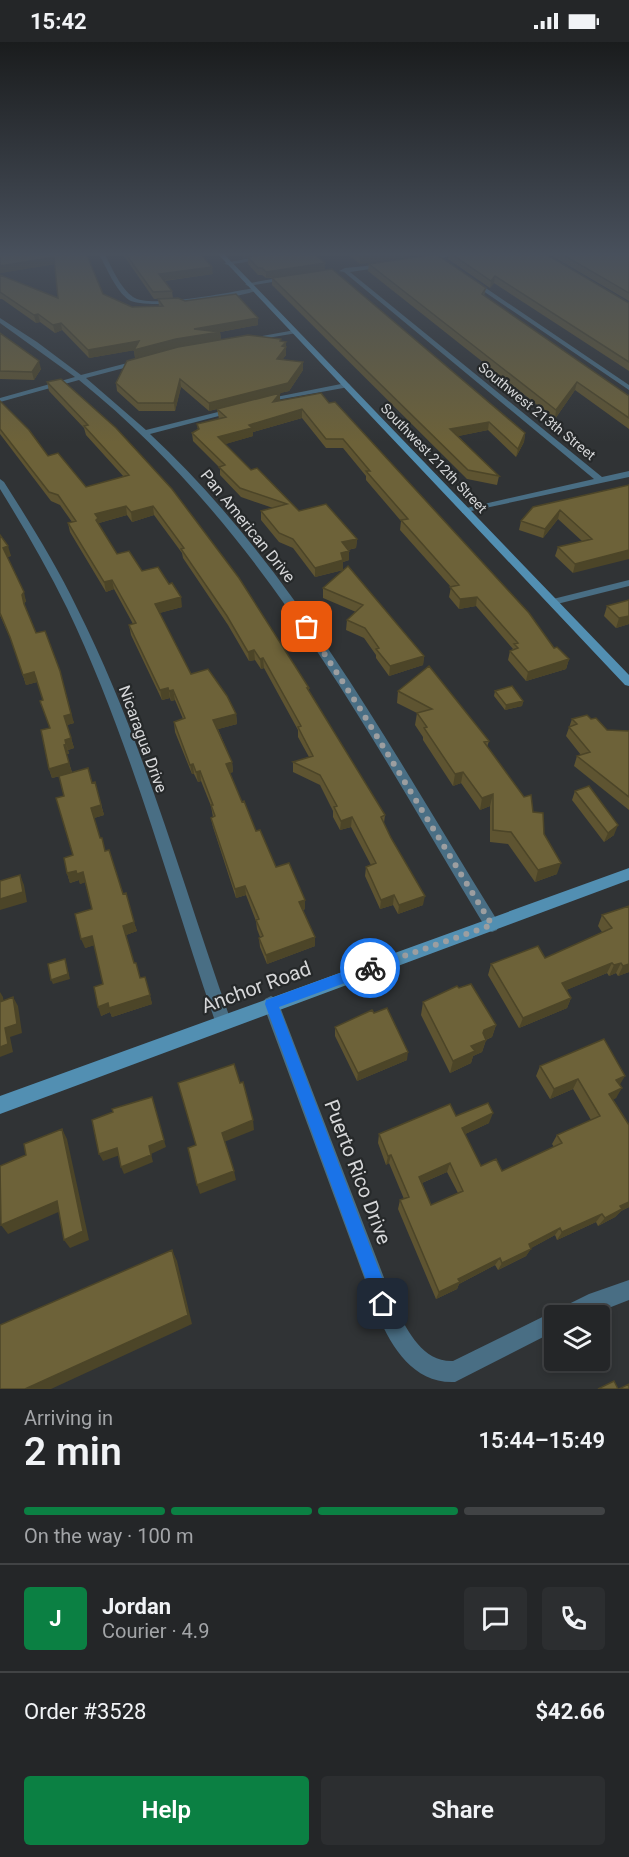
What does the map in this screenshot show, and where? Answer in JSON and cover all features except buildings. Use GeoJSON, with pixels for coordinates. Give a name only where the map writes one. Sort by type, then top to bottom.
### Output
{"type":"FeatureCollection","features":[{"type":"Feature","properties":{"kind":"street","name":"Southwest 212th Street"},"geometry":{"type":"LineString","coordinates":[[279,316],[629,682]]}},
{"type":"Feature","properties":{"kind":"street","name":"Southwest 213th Street"},"geometry":{"type":"LineString","coordinates":[[401,316],[600,480]]}},
{"type":"Feature","properties":{"kind":"street"},"geometry":{"type":"LineString","coordinates":[[523,316],[629,388]]}},
{"type":"Feature","properties":{"kind":"street","name":"Pan American Drive"},"geometry":{"type":"LineString","coordinates":[[0,320],[82,377],[146,433],[194,482],[231,526],[294,608],[359,707],[492,925]]}},
{"type":"Feature","properties":{"kind":"street"},"geometry":{"type":"LineString","coordinates":[[242,340],[295,332]]}},
{"type":"Feature","properties":{"kind":"street"},"geometry":{"type":"LineString","coordinates":[[0,400],[150,358]]}},
{"type":"Feature","properties":{"kind":"street"},"geometry":{"type":"LineString","coordinates":[[254,403],[346,385]]}},
{"type":"Feature","properties":{"kind":"street"},"geometry":{"type":"LineString","coordinates":[[146,433],[240,407]]}},
{"type":"Feature","properties":{"kind":"street"},"geometry":{"type":"LineString","coordinates":[[465,511],[629,474]]}},
{"type":"Feature","properties":{"kind":"street","name":"Nicaragua Drive"},"geometry":{"type":"LineString","coordinates":[[0,482],[54,570],[89,643],[123,728],[223,1021]]}},
{"type":"Feature","properties":{"kind":"street"},"geometry":{"type":"LineString","coordinates":[[554,602],[629,583]]}},
{"type":"Feature","properties":{"kind":"street","name":"Anchor Road"},"geometry":{"type":"LineString","coordinates":[[0,1105],[223,1021],[629,874]]}},
{"type":"Feature","properties":{"kind":"street","name":"Puerto Rico Drive"},"geometry":{"type":"LineString","coordinates":[[271,1004],[385,1308],[400,1339],[410,1352],[434,1370],[445,1373],[455,1371],[544,1326]]}},
{"type":"Feature","properties":{"kind":"street"},"geometry":{"type":"LineString","coordinates":[[588,1305],[629,1290]]}},
{"type":"Feature","properties":{"kind":"way so far"},"geometry":{"type":"LineString","coordinates":[[307,627],[359,707],[492,925],[370,968]]}},
{"type":"Feature","properties":{"kind":"route"},"geometry":{"type":"LineString","coordinates":[[370,968],[271,1004],[383,1304]]}}]}
